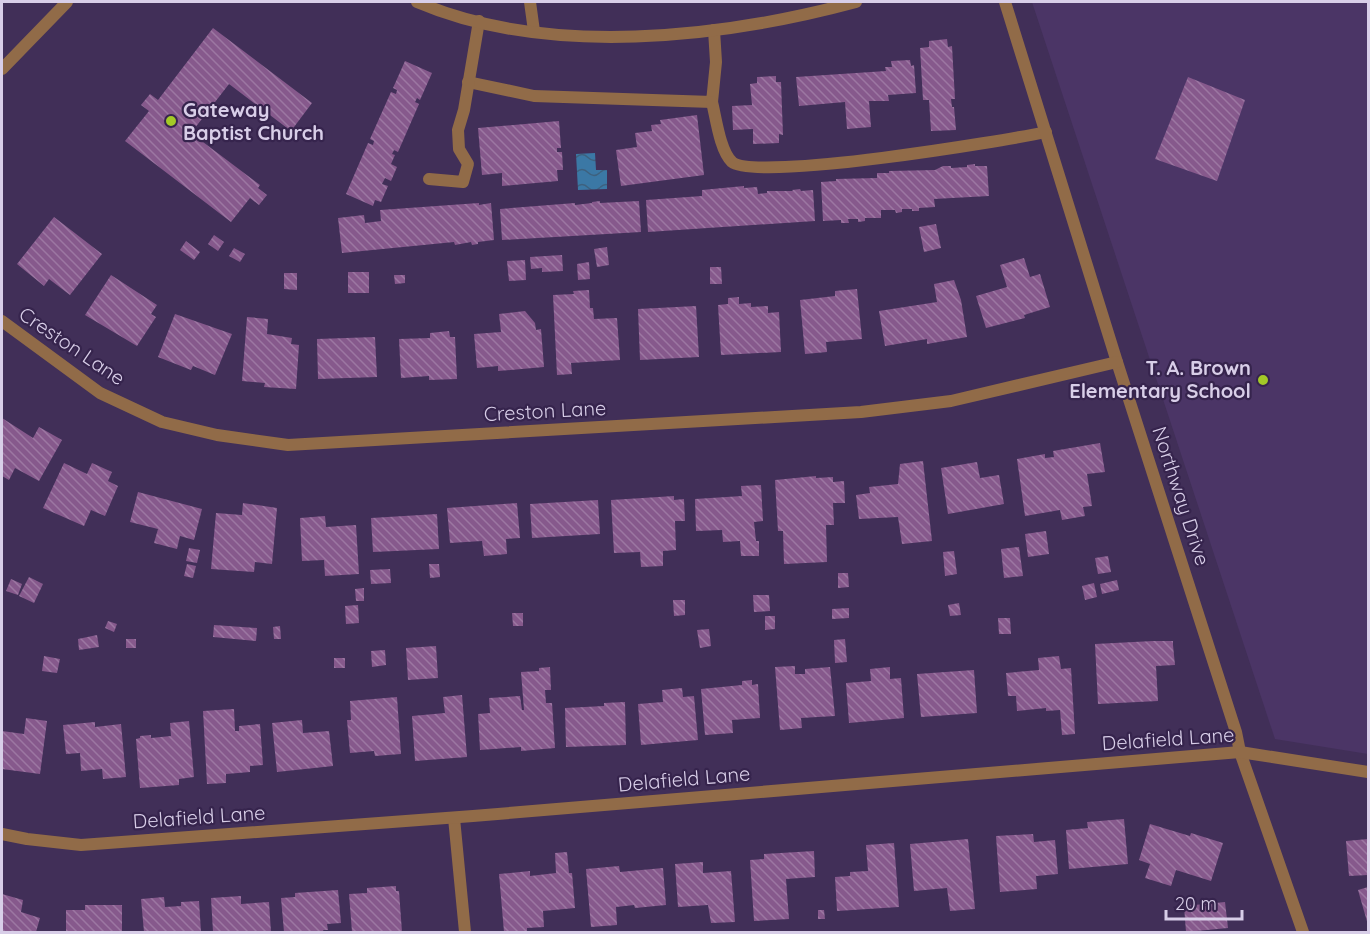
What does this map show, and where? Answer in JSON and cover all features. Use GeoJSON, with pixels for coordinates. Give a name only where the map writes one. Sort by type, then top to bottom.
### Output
{"type":"FeatureCollection","features":[{"type":"Feature","properties":{"kind":"street"},"geometry":{"type":"LineString","coordinates":[[2,69],[67,2]]}},
{"type":"Feature","properties":{"kind":"street"},"geometry":{"type":"LineString","coordinates":[[417,2],[440,11],[509,28],[583,35],[658,35],[737,28],[836,4],[856,2]]}},
{"type":"Feature","properties":{"kind":"street"},"geometry":{"type":"LineString","coordinates":[[531,2],[534,31]]}},
{"type":"Feature","properties":{"kind":"street","name":"Northway Drive"},"geometry":{"type":"LineString","coordinates":[[1005,2],[1117,362],[1236,732],[1240,752],[1303,933]]}},
{"type":"Feature","properties":{"kind":"street"},"geometry":{"type":"LineString","coordinates":[[429,179],[463,182],[468,164],[459,149],[458,130],[479,21]]}},
{"type":"Feature","properties":{"kind":"street"},"geometry":{"type":"LineString","coordinates":[[714,30],[716,62],[712,102],[725,153],[734,163],[741,166],[765,168],[892,158],[1046,132]]}},
{"type":"Feature","properties":{"kind":"street"},"geometry":{"type":"LineString","coordinates":[[468,82],[534,96],[712,102]]}},
{"type":"Feature","properties":{"kind":"street","name":"Creston Lane"},"geometry":{"type":"LineString","coordinates":[[2,321],[100,393],[162,422],[217,435],[288,445],[861,412],[951,401],[1117,362]]}},
{"type":"Feature","properties":{"kind":"street","name":"Delafield Lane"},"geometry":{"type":"LineString","coordinates":[[2,834],[81,845],[454,818],[1240,752],[1368,772]]}},
{"type":"Feature","properties":{"kind":"street"},"geometry":{"type":"LineString","coordinates":[[454,818],[465,933]]}},
{"type":"Feature","properties":{"kind":"shaded area","name":"T. A. Brown Elementary School"},"geometry":{"type":"Polygon","coordinates":[[[1032,2],[1368,2],[1368,754],[1275,739],[1032,2]]]}},
{"type":"Feature","properties":{"kind":"water"},"geometry":{"type":"Polygon","coordinates":[[[595,153],[596,170],[607,170],[607,189],[578,190],[576,154],[595,153]]]}},
{"type":"Feature","properties":{"kind":"building","name":"Gateway Baptist Church"},"geometry":{"type":"Polygon","coordinates":[[[213,28],[312,103],[291,131],[229,84],[191,133],[260,185],[258,188],[267,195],[259,205],[250,198],[231,222],[125,141],[149,111],[141,105],[150,94],[158,100],[213,28]]]}},
{"type":"Feature","properties":{"kind":"building"},"geometry":{"type":"Polygon","coordinates":[[[947,39],[948,47],[952,46],[955,99],[951,99],[956,130],[931,131],[929,100],[923,100],[920,48],[929,47],[929,41],[947,39]]]}},
{"type":"Feature","properties":{"kind":"building"},"geometry":{"type":"Polygon","coordinates":[[[910,60],[911,66],[914,65],[916,93],[888,95],[889,101],[869,101],[871,127],[847,129],[845,102],[799,106],[796,77],[886,71],[885,67],[892,67],[891,61],[910,60]]]}},
{"type":"Feature","properties":{"kind":"building"},"geometry":{"type":"Polygon","coordinates":[[[405,61],[432,73],[420,100],[417,98],[415,102],[419,104],[398,152],[394,150],[392,154],[395,155],[391,164],[397,167],[391,181],[385,178],[382,184],[388,186],[381,202],[375,200],[373,206],[346,194],[368,143],[373,145],[374,141],[370,139],[391,92],[396,94],[397,90],[393,88],[405,61]]]}},
{"type":"Feature","properties":{"kind":"building"},"geometry":{"type":"Polygon","coordinates":[[[776,76],[776,82],[781,82],[783,135],[779,134],[779,143],[753,144],[753,129],[733,130],[732,106],[752,105],[750,84],[757,83],[757,77],[776,76]]]}},
{"type":"Feature","properties":{"kind":"building"},"geometry":{"type":"Polygon","coordinates":[[[1188,77],[1245,100],[1217,181],[1155,159],[1188,77]]]}},
{"type":"Feature","properties":{"kind":"building"},"geometry":{"type":"Polygon","coordinates":[[[697,115],[704,175],[621,186],[616,150],[637,147],[635,133],[652,131],[651,125],[661,124],[660,120],[697,115]]]}},
{"type":"Feature","properties":{"kind":"building"},"geometry":{"type":"Polygon","coordinates":[[[559,121],[561,148],[557,148],[557,152],[562,152],[563,170],[557,170],[558,181],[502,186],[502,173],[482,175],[478,128],[559,121]]]}},
{"type":"Feature","properties":{"kind":"building"},"geometry":{"type":"Polygon","coordinates":[[[975,164],[975,166],[987,166],[989,196],[934,199],[935,207],[919,208],[919,211],[902,209],[902,212],[896,213],[895,210],[881,210],[881,218],[865,218],[865,221],[858,222],[858,219],[848,219],[849,223],[841,223],[841,220],[823,221],[821,182],[836,181],[836,179],[877,178],[877,173],[889,173],[889,171],[935,170],[943,166],[967,167],[967,165],[975,164]]]}},
{"type":"Feature","properties":{"kind":"building"},"geometry":{"type":"Polygon","coordinates":[[[744,186],[744,188],[757,187],[758,194],[767,193],[767,191],[813,190],[815,221],[648,232],[646,200],[702,196],[702,190],[744,186]]]}},
{"type":"Feature","properties":{"kind":"building"},"geometry":{"type":"Polygon","coordinates":[[[600,201],[600,203],[639,201],[641,232],[502,240],[500,209],[575,203],[575,205],[600,201]]]}},
{"type":"Feature","properties":{"kind":"building"},"geometry":{"type":"Polygon","coordinates":[[[479,203],[479,205],[491,203],[494,240],[472,245],[471,242],[455,245],[454,242],[342,253],[338,218],[364,215],[365,223],[381,221],[380,210],[479,203]]]}},
{"type":"Feature","properties":{"kind":"building"},"geometry":{"type":"Polygon","coordinates":[[[54,217],[102,254],[70,295],[49,279],[44,286],[17,264],[54,217]]]}},
{"type":"Feature","properties":{"kind":"building"},"geometry":{"type":"Polygon","coordinates":[[[936,224],[941,248],[924,252],[919,227],[936,224]]]}},
{"type":"Feature","properties":{"kind":"building"},"geometry":{"type":"Polygon","coordinates":[[[214,235],[224,242],[218,251],[208,244],[214,235]]]}},
{"type":"Feature","properties":{"kind":"building"},"geometry":{"type":"Polygon","coordinates":[[[186,241],[200,252],[194,260],[180,250],[186,241]]]}},
{"type":"Feature","properties":{"kind":"building"},"geometry":{"type":"Polygon","coordinates":[[[607,247],[609,265],[597,267],[594,249],[607,247]]]}},
{"type":"Feature","properties":{"kind":"building"},"geometry":{"type":"Polygon","coordinates":[[[234,248],[245,254],[240,262],[229,256],[234,248]]]}},
{"type":"Feature","properties":{"kind":"building"},"geometry":{"type":"Polygon","coordinates":[[[562,255],[563,271],[542,272],[542,268],[531,269],[530,257],[562,255]]]}},
{"type":"Feature","properties":{"kind":"building"},"geometry":{"type":"Polygon","coordinates":[[[1024,258],[1030,277],[1040,274],[1050,307],[1024,315],[1025,318],[986,328],[976,296],[1007,287],[1000,265],[1024,258]]]}},
{"type":"Feature","properties":{"kind":"building"},"geometry":{"type":"Polygon","coordinates":[[[525,260],[526,280],[509,281],[507,261],[525,260]]]}},
{"type":"Feature","properties":{"kind":"building"},"geometry":{"type":"Polygon","coordinates":[[[589,262],[590,279],[578,280],[577,264],[589,262]]]}},
{"type":"Feature","properties":{"kind":"building"},"geometry":{"type":"Polygon","coordinates":[[[710,267],[721,267],[722,284],[710,284],[710,267]]]}},
{"type":"Feature","properties":{"kind":"building"},"geometry":{"type":"Polygon","coordinates":[[[348,272],[369,272],[369,293],[348,293],[348,272]]]}},
{"type":"Feature","properties":{"kind":"building"},"geometry":{"type":"Polygon","coordinates":[[[284,273],[297,273],[297,290],[284,289],[284,273]]]}},
{"type":"Feature","properties":{"kind":"building"},"geometry":{"type":"Polygon","coordinates":[[[111,275],[157,305],[151,314],[156,317],[137,346],[85,315],[111,275]]]}},
{"type":"Feature","properties":{"kind":"building"},"geometry":{"type":"Polygon","coordinates":[[[394,275],[405,275],[405,283],[395,284],[394,275]]]}},
{"type":"Feature","properties":{"kind":"building"},"geometry":{"type":"Polygon","coordinates":[[[954,280],[961,300],[967,337],[927,344],[927,339],[885,346],[879,311],[937,302],[934,284],[954,280]]]}},
{"type":"Feature","properties":{"kind":"building"},"geometry":{"type":"Polygon","coordinates":[[[857,289],[862,339],[826,342],[827,352],[805,354],[800,300],[835,296],[835,291],[857,289]]]}},
{"type":"Feature","properties":{"kind":"building"},"geometry":{"type":"Polygon","coordinates":[[[589,290],[590,308],[593,308],[594,319],[617,318],[620,360],[571,363],[572,374],[557,375],[553,295],[574,294],[573,291],[589,290]]]}},
{"type":"Feature","properties":{"kind":"building"},"geometry":{"type":"Polygon","coordinates":[[[739,297],[739,304],[751,303],[751,307],[768,306],[768,313],[779,312],[781,352],[721,355],[718,305],[728,304],[728,298],[739,297]]]}},
{"type":"Feature","properties":{"kind":"building"},"geometry":{"type":"Polygon","coordinates":[[[696,306],[699,357],[640,360],[638,309],[696,306]]]}},
{"type":"Feature","properties":{"kind":"building"},"geometry":{"type":"Polygon","coordinates":[[[525,311],[535,323],[536,330],[541,329],[544,367],[498,371],[498,366],[477,368],[474,334],[501,332],[499,314],[525,311]]]}},
{"type":"Feature","properties":{"kind":"building"},"geometry":{"type":"Polygon","coordinates":[[[175,314],[232,334],[215,375],[193,366],[191,370],[158,357],[175,314]]]}},
{"type":"Feature","properties":{"kind":"building"},"geometry":{"type":"Polygon","coordinates":[[[247,317],[268,319],[267,334],[292,338],[291,344],[299,345],[296,389],[264,387],[265,383],[242,381],[247,317]]]}},
{"type":"Feature","properties":{"kind":"building"},"geometry":{"type":"Polygon","coordinates":[[[449,331],[450,337],[455,337],[457,379],[429,380],[429,376],[401,378],[399,339],[430,338],[430,333],[449,331]]]}},
{"type":"Feature","properties":{"kind":"building"},"geometry":{"type":"Polygon","coordinates":[[[375,337],[377,377],[318,379],[317,339],[375,337]]]}},
{"type":"Feature","properties":{"kind":"building"},"geometry":{"type":"Polygon","coordinates":[[[2,418],[33,438],[39,427],[62,440],[39,481],[15,468],[9,480],[2,476],[2,418]]]}},
{"type":"Feature","properties":{"kind":"building"},"geometry":{"type":"Polygon","coordinates":[[[1100,443],[1105,472],[1087,474],[1092,506],[1083,507],[1085,516],[1062,520],[1060,510],[1025,516],[1017,459],[1045,454],[1045,458],[1054,457],[1053,451],[1100,443]]]}},
{"type":"Feature","properties":{"kind":"building"},"geometry":{"type":"Polygon","coordinates":[[[923,461],[932,541],[902,544],[898,517],[859,519],[856,495],[870,493],[869,487],[898,484],[900,464],[923,461]]]}},
{"type":"Feature","properties":{"kind":"building"},"geometry":{"type":"Polygon","coordinates":[[[977,462],[980,478],[999,475],[1004,504],[948,514],[941,468],[977,462]]]}},
{"type":"Feature","properties":{"kind":"building"},"geometry":{"type":"Polygon","coordinates":[[[64,463],[87,474],[92,463],[112,472],[108,481],[118,486],[105,516],[91,510],[84,526],[43,508],[64,463]]]}},
{"type":"Feature","properties":{"kind":"building"},"geometry":{"type":"Polygon","coordinates":[[[816,476],[816,478],[833,477],[833,482],[844,481],[845,503],[833,503],[834,525],[826,525],[827,562],[784,564],[783,531],[778,531],[775,480],[816,476]]]}},
{"type":"Feature","properties":{"kind":"building"},"geometry":{"type":"Polygon","coordinates":[[[761,485],[763,521],[754,522],[756,541],[759,541],[759,556],[741,556],[740,541],[723,542],[722,530],[696,531],[695,499],[742,496],[741,486],[761,485]]]}},
{"type":"Feature","properties":{"kind":"building"},"geometry":{"type":"Polygon","coordinates":[[[138,492],[202,509],[194,540],[180,536],[177,549],[154,543],[158,529],[130,522],[138,492]]]}},
{"type":"Feature","properties":{"kind":"building"},"geometry":{"type":"Polygon","coordinates":[[[674,496],[674,500],[684,499],[685,521],[675,521],[676,550],[663,551],[663,566],[641,567],[640,552],[614,553],[611,500],[674,496]]]}},
{"type":"Feature","properties":{"kind":"building"},"geometry":{"type":"Polygon","coordinates":[[[598,500],[600,534],[532,538],[530,504],[598,500]]]}},
{"type":"Feature","properties":{"kind":"building"},"geometry":{"type":"Polygon","coordinates":[[[243,503],[277,508],[272,564],[255,562],[254,572],[211,569],[216,513],[242,515],[243,503]]]}},
{"type":"Feature","properties":{"kind":"building"},"geometry":{"type":"Polygon","coordinates":[[[517,503],[520,538],[506,539],[507,554],[484,556],[482,541],[450,543],[447,508],[517,503]]]}},
{"type":"Feature","properties":{"kind":"building"},"geometry":{"type":"Polygon","coordinates":[[[437,514],[439,549],[373,552],[371,518],[437,514]]]}},
{"type":"Feature","properties":{"kind":"building"},"geometry":{"type":"Polygon","coordinates":[[[325,516],[326,527],[356,525],[359,574],[325,576],[324,560],[302,561],[300,518],[325,516]]]}},
{"type":"Feature","properties":{"kind":"building"},"geometry":{"type":"Polygon","coordinates":[[[1046,531],[1049,554],[1028,557],[1025,534],[1046,531]]]}},
{"type":"Feature","properties":{"kind":"building"},"geometry":{"type":"Polygon","coordinates":[[[1019,547],[1023,576],[1004,578],[1001,549],[1019,547]]]}},
{"type":"Feature","properties":{"kind":"building"},"geometry":{"type":"Polygon","coordinates":[[[189,548],[200,550],[197,563],[186,561],[189,548]]]}},
{"type":"Feature","properties":{"kind":"building"},"geometry":{"type":"Polygon","coordinates":[[[954,551],[957,574],[945,576],[943,552],[954,551]]]}},
{"type":"Feature","properties":{"kind":"building"},"geometry":{"type":"Polygon","coordinates":[[[1108,556],[1111,572],[1098,574],[1095,558],[1108,556]]]}},
{"type":"Feature","properties":{"kind":"building"},"geometry":{"type":"Polygon","coordinates":[[[187,564],[196,566],[193,578],[184,576],[187,564]]]}},
{"type":"Feature","properties":{"kind":"building"},"geometry":{"type":"Polygon","coordinates":[[[429,564],[439,564],[440,577],[430,578],[429,564]]]}},
{"type":"Feature","properties":{"kind":"building"},"geometry":{"type":"Polygon","coordinates":[[[390,569],[391,583],[371,584],[370,570],[390,569]]]}},
{"type":"Feature","properties":{"kind":"building"},"geometry":{"type":"Polygon","coordinates":[[[838,573],[848,573],[849,587],[838,588],[838,573]]]}},
{"type":"Feature","properties":{"kind":"building"},"geometry":{"type":"Polygon","coordinates":[[[29,577],[43,584],[34,603],[19,596],[29,577]]]}},
{"type":"Feature","properties":{"kind":"building"},"geometry":{"type":"Polygon","coordinates":[[[11,579],[22,584],[18,595],[6,591],[11,579]]]}},
{"type":"Feature","properties":{"kind":"building"},"geometry":{"type":"Polygon","coordinates":[[[1117,580],[1119,590],[1102,594],[1100,584],[1117,580]]]}},
{"type":"Feature","properties":{"kind":"building"},"geometry":{"type":"Polygon","coordinates":[[[1094,583],[1097,597],[1085,600],[1082,586],[1094,583]]]}},
{"type":"Feature","properties":{"kind":"building"},"geometry":{"type":"Polygon","coordinates":[[[364,588],[364,601],[356,601],[355,589],[364,588]]]}},
{"type":"Feature","properties":{"kind":"building"},"geometry":{"type":"Polygon","coordinates":[[[753,595],[769,595],[770,611],[754,612],[753,595]]]}},
{"type":"Feature","properties":{"kind":"building"},"geometry":{"type":"Polygon","coordinates":[[[673,600],[685,600],[685,615],[674,616],[673,600]]]}},
{"type":"Feature","properties":{"kind":"building"},"geometry":{"type":"Polygon","coordinates":[[[959,603],[961,615],[950,616],[948,605],[959,603]]]}},
{"type":"Feature","properties":{"kind":"building"},"geometry":{"type":"Polygon","coordinates":[[[358,605],[359,623],[346,624],[345,606],[358,605]]]}},
{"type":"Feature","properties":{"kind":"building"},"geometry":{"type":"Polygon","coordinates":[[[849,608],[849,618],[832,619],[832,609],[849,608]]]}},
{"type":"Feature","properties":{"kind":"building"},"geometry":{"type":"Polygon","coordinates":[[[512,613],[523,613],[523,626],[513,626],[512,613]]]}},
{"type":"Feature","properties":{"kind":"building"},"geometry":{"type":"Polygon","coordinates":[[[765,616],[775,616],[775,629],[765,630],[765,616]]]}},
{"type":"Feature","properties":{"kind":"building"},"geometry":{"type":"Polygon","coordinates":[[[998,618],[1010,618],[1011,634],[999,634],[998,618]]]}},
{"type":"Feature","properties":{"kind":"building"},"geometry":{"type":"Polygon","coordinates":[[[108,621],[117,624],[114,632],[105,628],[108,621]]]}},
{"type":"Feature","properties":{"kind":"building"},"geometry":{"type":"Polygon","coordinates":[[[214,625],[257,628],[256,641],[213,637],[214,625]]]}},
{"type":"Feature","properties":{"kind":"building"},"geometry":{"type":"Polygon","coordinates":[[[280,626],[281,639],[274,639],[273,627],[280,626]]]}},
{"type":"Feature","properties":{"kind":"building"},"geometry":{"type":"Polygon","coordinates":[[[709,629],[711,646],[700,648],[697,630],[709,629]]]}},
{"type":"Feature","properties":{"kind":"building"},"geometry":{"type":"Polygon","coordinates":[[[97,635],[99,647],[79,650],[78,639],[97,635]]]}},
{"type":"Feature","properties":{"kind":"building"},"geometry":{"type":"Polygon","coordinates":[[[126,639],[136,639],[136,648],[126,648],[126,639]]]}},
{"type":"Feature","properties":{"kind":"building"},"geometry":{"type":"Polygon","coordinates":[[[845,639],[847,662],[835,663],[834,640],[845,639]]]}},
{"type":"Feature","properties":{"kind":"building"},"geometry":{"type":"Polygon","coordinates":[[[1173,641],[1175,665],[1156,666],[1158,701],[1098,704],[1095,644],[1173,641]]]}},
{"type":"Feature","properties":{"kind":"building"},"geometry":{"type":"Polygon","coordinates":[[[436,646],[438,678],[408,680],[406,648],[436,646]]]}},
{"type":"Feature","properties":{"kind":"building"},"geometry":{"type":"Polygon","coordinates":[[[385,650],[386,665],[372,667],[371,651],[385,650]]]}},
{"type":"Feature","properties":{"kind":"building"},"geometry":{"type":"Polygon","coordinates":[[[44,656],[60,659],[57,673],[42,671],[44,656]]]}},
{"type":"Feature","properties":{"kind":"building"},"geometry":{"type":"Polygon","coordinates":[[[1059,656],[1061,669],[1071,668],[1075,734],[1062,735],[1060,710],[1046,711],[1046,708],[1017,711],[1016,696],[1008,696],[1006,673],[1039,670],[1038,658],[1059,656]]]}},
{"type":"Feature","properties":{"kind":"building"},"geometry":{"type":"Polygon","coordinates":[[[334,658],[345,658],[345,668],[334,668],[334,658]]]}},
{"type":"Feature","properties":{"kind":"building"},"geometry":{"type":"Polygon","coordinates":[[[795,666],[795,674],[805,674],[805,669],[830,667],[835,716],[801,718],[802,728],[780,730],[775,667],[795,666]]]}},
{"type":"Feature","properties":{"kind":"building"},"geometry":{"type":"Polygon","coordinates":[[[550,667],[551,690],[545,690],[546,703],[552,703],[555,748],[521,751],[521,747],[480,750],[478,714],[490,713],[489,698],[520,696],[522,710],[524,710],[521,672],[539,671],[539,668],[550,667]]]}},
{"type":"Feature","properties":{"kind":"building"},"geometry":{"type":"Polygon","coordinates":[[[890,667],[890,679],[901,678],[904,718],[849,723],[846,683],[871,681],[870,669],[890,667]]]}},
{"type":"Feature","properties":{"kind":"building"},"geometry":{"type":"Polygon","coordinates":[[[974,670],[977,713],[921,717],[917,674],[974,670]]]}},
{"type":"Feature","properties":{"kind":"building"},"geometry":{"type":"Polygon","coordinates":[[[752,680],[752,685],[758,684],[760,718],[732,720],[733,733],[705,735],[701,689],[742,685],[742,681],[752,680]]]}},
{"type":"Feature","properties":{"kind":"building"},"geometry":{"type":"Polygon","coordinates":[[[682,688],[683,697],[694,696],[698,740],[641,745],[638,704],[663,702],[662,690],[682,688]]]}},
{"type":"Feature","properties":{"kind":"building"},"geometry":{"type":"Polygon","coordinates":[[[462,695],[467,757],[415,761],[412,716],[445,713],[443,697],[462,695]]]}},
{"type":"Feature","properties":{"kind":"building"},"geometry":{"type":"Polygon","coordinates":[[[397,697],[401,754],[375,756],[374,751],[350,753],[347,720],[351,720],[350,701],[397,697]]]}},
{"type":"Feature","properties":{"kind":"building"},"geometry":{"type":"Polygon","coordinates":[[[625,702],[626,745],[566,747],[565,708],[604,706],[604,703],[625,702]]]}},
{"type":"Feature","properties":{"kind":"building"},"geometry":{"type":"Polygon","coordinates":[[[234,709],[235,731],[239,731],[239,726],[260,724],[263,765],[250,766],[250,772],[226,774],[226,783],[207,784],[203,711],[234,709]]]}},
{"type":"Feature","properties":{"kind":"building"},"geometry":{"type":"Polygon","coordinates":[[[26,718],[47,721],[40,774],[2,769],[2,731],[24,734],[26,718]]]}},
{"type":"Feature","properties":{"kind":"building"},"geometry":{"type":"Polygon","coordinates":[[[302,720],[303,733],[329,731],[333,766],[277,772],[272,723],[302,720]]]}},
{"type":"Feature","properties":{"kind":"building"},"geometry":{"type":"Polygon","coordinates":[[[189,721],[194,777],[179,779],[179,785],[140,788],[136,739],[140,736],[151,735],[151,738],[171,736],[170,723],[189,721]]]}},
{"type":"Feature","properties":{"kind":"building"},"geometry":{"type":"Polygon","coordinates":[[[95,722],[95,727],[121,724],[126,777],[103,779],[102,769],[81,771],[80,753],[66,754],[63,725],[95,722]]]}},
{"type":"Feature","properties":{"kind":"building"},"geometry":{"type":"Polygon","coordinates":[[[1124,819],[1128,864],[1069,869],[1066,830],[1088,828],[1087,822],[1124,819]]]}},
{"type":"Feature","properties":{"kind":"building"},"geometry":{"type":"Polygon","coordinates":[[[1150,824],[1223,843],[1211,881],[1176,870],[1171,886],[1145,878],[1150,864],[1139,860],[1150,824]]]}},
{"type":"Feature","properties":{"kind":"building"},"geometry":{"type":"Polygon","coordinates":[[[1033,834],[1034,842],[1055,840],[1058,874],[1036,876],[1037,889],[1000,892],[996,836],[1033,834]]]}},
{"type":"Feature","properties":{"kind":"building"},"geometry":{"type":"Polygon","coordinates":[[[968,839],[975,909],[950,911],[947,888],[914,891],[910,844],[968,839]]]}},
{"type":"Feature","properties":{"kind":"building"},"geometry":{"type":"Polygon","coordinates":[[[1368,839],[1368,875],[1349,876],[1346,841],[1368,839]]]}},
{"type":"Feature","properties":{"kind":"building"},"geometry":{"type":"Polygon","coordinates":[[[894,843],[899,907],[837,911],[835,877],[850,876],[850,872],[868,871],[866,845],[894,843]]]}},
{"type":"Feature","properties":{"kind":"building"},"geometry":{"type":"Polygon","coordinates":[[[814,851],[815,877],[786,879],[789,919],[754,921],[750,860],[764,859],[764,854],[814,851]]]}},
{"type":"Feature","properties":{"kind":"building"},"geometry":{"type":"Polygon","coordinates":[[[567,852],[569,873],[572,873],[575,908],[543,911],[544,927],[527,928],[527,932],[504,932],[499,874],[530,871],[530,876],[556,873],[555,853],[567,852]]]}},
{"type":"Feature","properties":{"kind":"building"},"geometry":{"type":"Polygon","coordinates":[[[703,862],[703,873],[731,871],[735,922],[711,923],[708,905],[678,907],[675,864],[703,862]]]}},
{"type":"Feature","properties":{"kind":"building"},"geometry":{"type":"Polygon","coordinates":[[[619,866],[620,872],[663,868],[666,905],[616,907],[617,925],[591,927],[586,869],[619,866]]]}},
{"type":"Feature","properties":{"kind":"building"},"geometry":{"type":"Polygon","coordinates":[[[396,886],[396,891],[399,891],[402,932],[352,932],[349,894],[367,893],[367,888],[396,886]]]}},
{"type":"Feature","properties":{"kind":"building"},"geometry":{"type":"Polygon","coordinates":[[[1368,887],[1368,925],[1358,890],[1368,887]]]}},
{"type":"Feature","properties":{"kind":"building"},"geometry":{"type":"Polygon","coordinates":[[[338,890],[341,923],[327,924],[328,930],[323,930],[324,932],[284,932],[281,898],[295,897],[295,893],[338,890]]]}},
{"type":"Feature","properties":{"kind":"building"},"geometry":{"type":"Polygon","coordinates":[[[2,894],[23,900],[21,912],[40,918],[36,932],[2,932],[2,894]]]}},
{"type":"Feature","properties":{"kind":"building"},"geometry":{"type":"Polygon","coordinates":[[[241,896],[241,904],[269,902],[271,932],[213,932],[211,898],[241,896]]]}},
{"type":"Feature","properties":{"kind":"building"},"geometry":{"type":"Polygon","coordinates":[[[164,897],[165,907],[181,906],[181,902],[199,901],[201,932],[144,932],[141,899],[164,897]]]}},
{"type":"Feature","properties":{"kind":"building"},"geometry":{"type":"Polygon","coordinates":[[[1225,902],[1228,928],[1186,932],[1184,906],[1225,902]]]}},
{"type":"Feature","properties":{"kind":"building"},"geometry":{"type":"Polygon","coordinates":[[[85,905],[122,905],[122,932],[66,932],[66,910],[85,910],[85,905]]]}},
{"type":"Feature","properties":{"kind":"building"},"geometry":{"type":"Polygon","coordinates":[[[818,910],[824,910],[825,919],[818,919],[818,910]]]}},
{"type":"Feature","properties":{"kind":"place","name":"Gateway Baptist Church"},"geometry":{"type":"Point","coordinates":[171,121]}},
{"type":"Feature","properties":{"kind":"place","name":"T. A. Brown Elementary School"},"geometry":{"type":"Point","coordinates":[1263,380]}}]}
